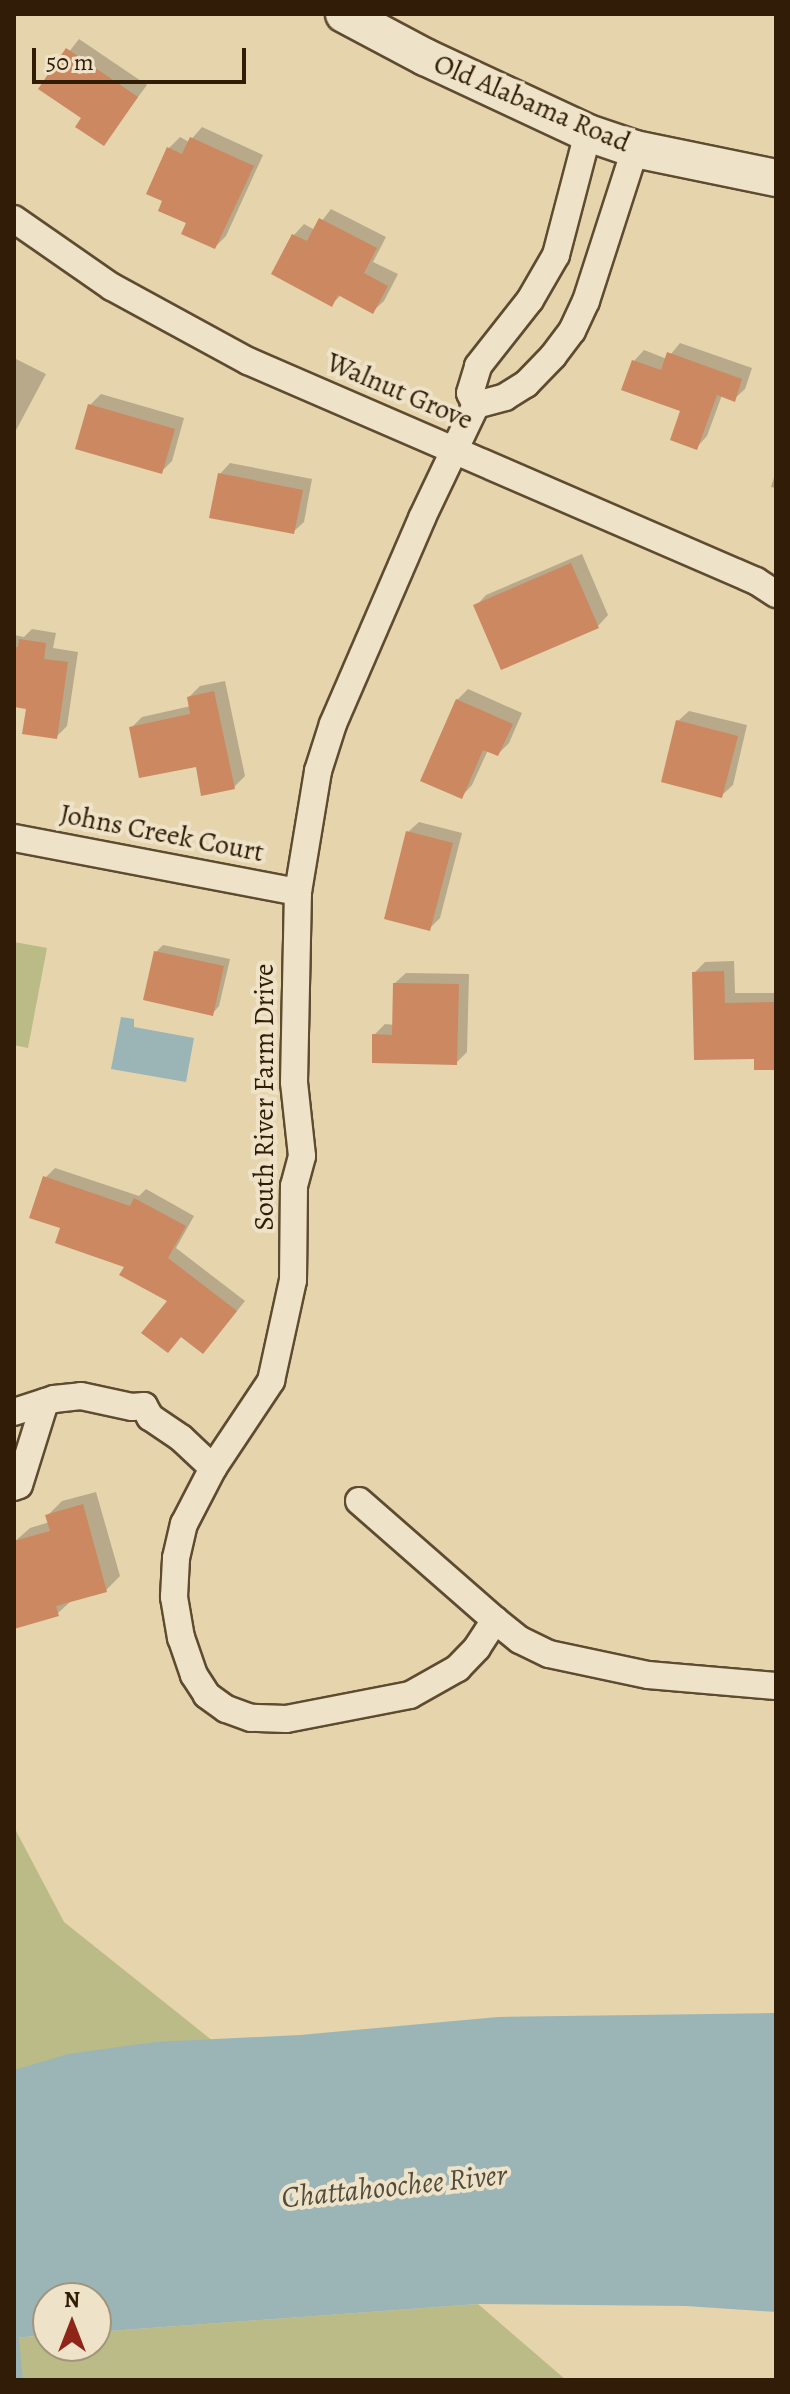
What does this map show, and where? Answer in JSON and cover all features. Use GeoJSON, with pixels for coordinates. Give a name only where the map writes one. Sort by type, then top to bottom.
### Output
{"type":"FeatureCollection","features":[{"type":"Feature","properties":{"kind":"main road","name":"Old Alabama Road"},"geometry":{"type":"LineString","coordinates":[[344,14],[425,57],[588,133],[635,149],[776,178]]}},
{"type":"Feature","properties":{"kind":"street","name":"South River Farm Drive"},"geometry":{"type":"LineString","coordinates":[[495,1620],[477,1648],[458,1668],[410,1695],[286,1719],[251,1718],[226,1709],[207,1695],[194,1675],[181,1638],[174,1597],[176,1558],[184,1524],[213,1468],[271,1381],[293,1280],[294,1186],[302,1156],[294,1082],[298,892],[318,771],[333,724],[422,518],[476,405],[470,393],[478,366],[530,300],[556,255],[588,133]]}},
{"type":"Feature","properties":{"kind":"street"},"geometry":{"type":"LineString","coordinates":[[476,405],[505,397],[526,384],[572,331],[586,301],[635,149]]}},
{"type":"Feature","properties":{"kind":"street","name":"Walnut Grove"},"geometry":{"type":"LineString","coordinates":[[14,219],[112,287],[248,361],[756,581],[776,594]]}},
{"type":"Feature","properties":{"kind":"street","name":"Johns Creek Court"},"geometry":{"type":"LineString","coordinates":[[14,838],[298,892]]}},
{"type":"Feature","properties":{"kind":"street"},"geometry":{"type":"LineString","coordinates":[[14,1412],[45,1402],[81,1396],[132,1407],[144,1406],[150,1417],[181,1438],[213,1468]]}},
{"type":"Feature","properties":{"kind":"street"},"geometry":{"type":"LineString","coordinates":[[14,1487],[19,1485],[45,1402]]}},
{"type":"Feature","properties":{"kind":"street"},"geometry":{"type":"LineString","coordinates":[[359,1501],[495,1620],[520,1640],[549,1654],[648,1675],[776,1686]]}},
{"type":"Feature","properties":{"kind":"green space"},"geometry":{"type":"Polygon","coordinates":[[[14,942],[47,948],[28,1048],[14,1045],[14,942]]]}},
{"type":"Feature","properties":{"kind":"green space"},"geometry":{"type":"Polygon","coordinates":[[[14,1827],[64,1922],[293,2105],[14,2104],[14,1827]]]}},
{"type":"Feature","properties":{"kind":"green space"},"geometry":{"type":"Polygon","coordinates":[[[478,2304],[566,2380],[14,2380],[14,2338],[32,2336],[32,2362],[112,2362],[112,2331],[478,2304]]]}},
{"type":"Feature","properties":{"kind":"water"},"geometry":{"type":"Polygon","coordinates":[[[121,1017],[134,1019],[134,1027],[194,1038],[186,1082],[111,1069],[121,1017]]]}},
{"type":"Feature","properties":{"kind":"water","name":"Chattahoochee River"},"geometry":{"type":"Polygon","coordinates":[[[776,2013],[776,2312],[686,2306],[478,2304],[112,2331],[112,2282],[32,2282],[32,2336],[14,2338],[14,2070],[68,2054],[155,2042],[300,2035],[498,2017],[776,2013]]]}},
{"type":"Feature","properties":{"kind":"building"},"geometry":{"type":"Polygon","coordinates":[[[66,48],[138,97],[104,146],[75,127],[81,118],[38,89],[66,48]]]}},
{"type":"Feature","properties":{"kind":"building"},"geometry":{"type":"Polygon","coordinates":[[[190,137],[254,166],[215,249],[181,234],[186,223],[158,211],[162,201],[146,194],[167,147],[182,154],[190,137]]]}},
{"type":"Feature","properties":{"kind":"building"},"geometry":{"type":"Polygon","coordinates":[[[319,218],[377,248],[364,273],[388,286],[373,314],[338,295],[332,307],[271,274],[292,234],[307,241],[319,218]]]}},
{"type":"Feature","properties":{"kind":"building"},"geometry":{"type":"Polygon","coordinates":[[[667,352],[742,379],[735,402],[717,395],[697,450],[670,440],[680,411],[621,390],[632,360],[661,370],[667,352]]]}},
{"type":"Feature","properties":{"kind":"building"},"geometry":{"type":"Polygon","coordinates":[[[88,404],[175,429],[162,474],[75,449],[88,404]]]}},
{"type":"Feature","properties":{"kind":"building"},"geometry":{"type":"Polygon","coordinates":[[[218,473],[303,490],[294,534],[209,518],[218,473]]]}},
{"type":"Feature","properties":{"kind":"building"},"geometry":{"type":"Polygon","coordinates":[[[571,563],[599,628],[501,670],[473,605],[571,563]]]}},
{"type":"Feature","properties":{"kind":"building"},"geometry":{"type":"Polygon","coordinates":[[[19,639],[46,643],[44,659],[68,662],[57,739],[22,734],[26,709],[14,707],[14,647],[18,647],[19,639]]]}},
{"type":"Feature","properties":{"kind":"building"},"geometry":{"type":"Polygon","coordinates":[[[214,691],[235,789],[201,796],[196,767],[139,778],[129,727],[190,714],[187,697],[214,691]]]}},
{"type":"Feature","properties":{"kind":"building"},"geometry":{"type":"Polygon","coordinates":[[[456,699],[513,724],[498,756],[483,750],[462,799],[420,781],[456,699]]]}},
{"type":"Feature","properties":{"kind":"building"},"geometry":{"type":"Polygon","coordinates":[[[676,720],[738,736],[722,798],[661,782],[676,720]]]}},
{"type":"Feature","properties":{"kind":"building"},"geometry":{"type":"Polygon","coordinates":[[[406,831],[453,843],[430,931],[384,919],[406,831]]]}},
{"type":"Feature","properties":{"kind":"building"},"geometry":{"type":"Polygon","coordinates":[[[154,951],[224,966],[213,1016],[143,1000],[154,951]]]}},
{"type":"Feature","properties":{"kind":"building"},"geometry":{"type":"Polygon","coordinates":[[[724,971],[725,1003],[776,1002],[776,1070],[754,1070],[754,1059],[694,1060],[692,972],[724,971]]]}},
{"type":"Feature","properties":{"kind":"building"},"geometry":{"type":"Polygon","coordinates":[[[393,983],[459,984],[457,1065],[372,1063],[372,1034],[392,1035],[393,983]]]}},
{"type":"Feature","properties":{"kind":"building"},"geometry":{"type":"Polygon","coordinates":[[[43,1176],[130,1206],[134,1198],[186,1226],[168,1258],[237,1311],[203,1354],[181,1337],[168,1353],[141,1333],[167,1301],[119,1275],[124,1267],[55,1243],[60,1228],[29,1218],[43,1176]]]}},
{"type":"Feature","properties":{"kind":"building"},"geometry":{"type":"Polygon","coordinates":[[[83,1504],[107,1592],[56,1606],[59,1616],[14,1629],[14,1541],[50,1531],[45,1515],[83,1504]]]}},
{"type":"Feature","properties":{"kind":"waterway"},"geometry":{"type":"LineString","coordinates":[[14,2339],[18,2380]]}}]}
